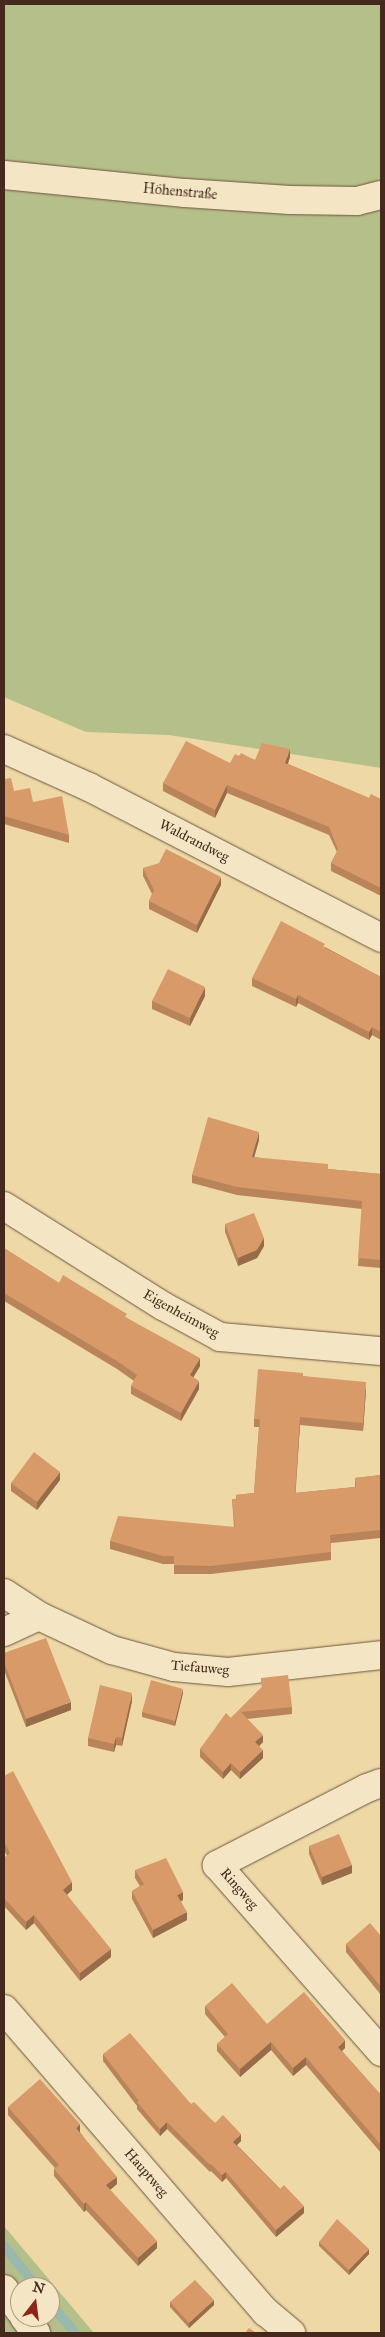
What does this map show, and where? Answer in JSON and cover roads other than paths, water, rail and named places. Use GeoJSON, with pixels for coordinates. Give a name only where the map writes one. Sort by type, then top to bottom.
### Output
{"type":"FeatureCollection","features":[{"type":"Feature","properties":{"kind":"street","name":"Höhenstraße"},"geometry":{"type":"LineString","coordinates":[[4,175],[221,196],[329,202],[369,198]]}},
{"type":"Feature","properties":{"kind":"street","name":"Waldrandweg"},"geometry":{"type":"LineString","coordinates":[[4,749],[89,787],[381,938]]}},
{"type":"Feature","properties":{"kind":"street","name":"Eigenheimweg"},"geometry":{"type":"LineString","coordinates":[[4,1206],[163,1306],[220,1337],[381,1351]]}},
{"type":"Feature","properties":{"kind":"street","name":"Tiefauweg"},"geometry":{"type":"LineString","coordinates":[[4,1593],[39,1616],[112,1650],[174,1667],[228,1672],[381,1655]]}},
{"type":"Feature","properties":{"kind":"street"},"geometry":{"type":"LineString","coordinates":[[4,1632],[39,1616]]}},
{"type":"Feature","properties":{"kind":"street","name":"Ringweg"},"geometry":{"type":"LineString","coordinates":[[381,1783],[366,1788],[217,1865],[381,2052]]}},
{"type":"Feature","properties":{"kind":"street","name":"Hauptweg"},"geometry":{"type":"LineString","coordinates":[[4,2009],[266,2312],[291,2333]]}},
{"type":"Feature","properties":{"kind":"waterway"},"geometry":{"type":"LineString","coordinates":[[4,2246],[29,2277]]}},
{"type":"Feature","properties":{"kind":"waterway"},"geometry":{"type":"LineString","coordinates":[[60,2315],[75,2333]]}}]}
